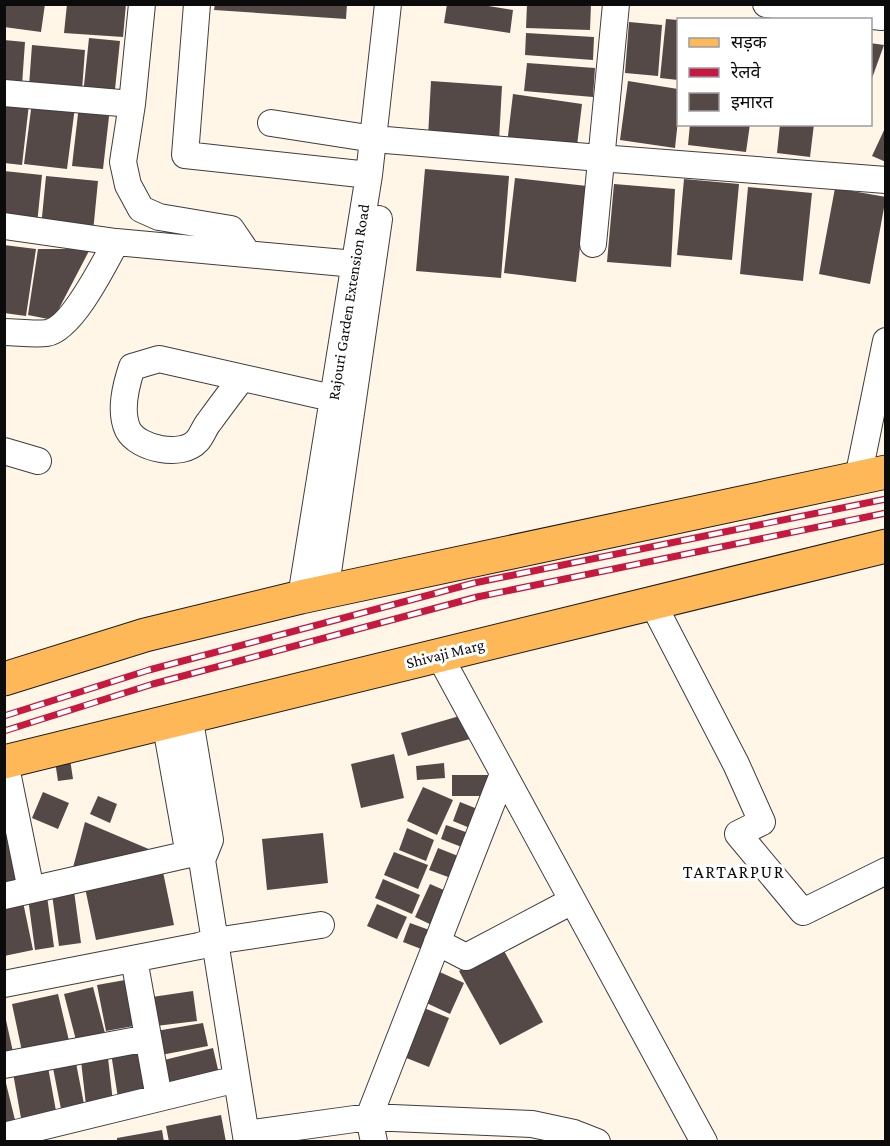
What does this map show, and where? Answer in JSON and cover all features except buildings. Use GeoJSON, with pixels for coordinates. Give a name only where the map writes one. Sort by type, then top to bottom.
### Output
{"type":"FeatureCollection","features":[{"type":"Feature","properties":{"kind":"main road"},"geometry":{"type":"LineString","coordinates":[[4,679],[145,635],[313,595],[872,475]]}},
{"type":"Feature","properties":{"kind":"main road","name":"Shivaji Marg"},"geometry":{"type":"LineString","coordinates":[[4,762],[885,546]]}},
{"type":"Feature","properties":{"kind":"street"},"geometry":{"type":"LineString","coordinates":[[142,4],[132,104],[123,162],[128,185],[141,209],[159,218],[231,230],[248,254]]}},
{"type":"Feature","properties":{"kind":"street"},"geometry":{"type":"LineString","coordinates":[[197,4],[185,155],[369,175]]}},
{"type":"Feature","properties":{"kind":"street","name":"Rajouri Garden Extension Road"},"geometry":{"type":"LineString","coordinates":[[313,595],[332,398],[369,175],[382,139],[388,4]]}},
{"type":"Feature","properties":{"kind":"street","name":"Rajouri Garden Extension Road"},"geometry":{"type":"LineString","coordinates":[[313,595],[404,4]]}},
{"type":"Feature","properties":{"kind":"street"},"geometry":{"type":"LineString","coordinates":[[593,244],[616,4]]}},
{"type":"Feature","properties":{"kind":"street"},"geometry":{"type":"LineString","coordinates":[[766,4],[882,17]]}},
{"type":"Feature","properties":{"kind":"street"},"geometry":{"type":"LineString","coordinates":[[4,93],[132,104]]}},
{"type":"Feature","properties":{"kind":"street"},"geometry":{"type":"LineString","coordinates":[[271,123],[382,139],[885,180]]}},
{"type":"Feature","properties":{"kind":"street"},"geometry":{"type":"LineString","coordinates":[[4,226],[116,242],[355,264]]}},
{"type":"Feature","properties":{"kind":"street"},"geometry":{"type":"LineString","coordinates":[[4,332],[48,333],[60,326],[70,317],[94,281],[116,242]]}},
{"type":"Feature","properties":{"kind":"street"},"geometry":{"type":"LineString","coordinates":[[872,475],[885,341]]}},
{"type":"Feature","properties":{"kind":"street"},"geometry":{"type":"LineString","coordinates":[[242,378],[196,442],[175,451],[143,444],[129,431],[124,417],[126,386],[132,367],[159,359],[332,398]]}},
{"type":"Feature","properties":{"kind":"street"},"geometry":{"type":"LineString","coordinates":[[4,451],[38,461]]}},
{"type":"Feature","properties":{"kind":"street"},"geometry":{"type":"LineString","coordinates":[[652,602],[736,764],[762,822],[738,834],[803,912],[885,871]]}},
{"type":"Feature","properties":{"kind":"street"},"geometry":{"type":"LineString","coordinates":[[440,655],[704,1142]]}},
{"type":"Feature","properties":{"kind":"street"},"geometry":{"type":"LineString","coordinates":[[4,896],[198,856],[210,840],[177,718]]}},
{"type":"Feature","properties":{"kind":"street"},"geometry":{"type":"LineString","coordinates":[[4,762],[31,890]]}},
{"type":"Feature","properties":{"kind":"street"},"geometry":{"type":"LineString","coordinates":[[372,1129],[437,942],[503,774]]}},
{"type":"Feature","properties":{"kind":"street"},"geometry":{"type":"LineString","coordinates":[[198,856],[215,941],[246,1138],[372,1129],[532,1124],[574,1133],[597,1142]]}},
{"type":"Feature","properties":{"kind":"street"},"geometry":{"type":"LineString","coordinates":[[437,942],[466,957],[572,901]]}},
{"type":"Feature","properties":{"kind":"street"},"geometry":{"type":"LineString","coordinates":[[4,984],[215,941],[321,925]]}},
{"type":"Feature","properties":{"kind":"street"},"geometry":{"type":"LineString","coordinates":[[134,959],[159,1098]]}},
{"type":"Feature","properties":{"kind":"street"},"geometry":{"type":"LineString","coordinates":[[4,1065],[148,1038]]}},
{"type":"Feature","properties":{"kind":"street"},"geometry":{"type":"LineString","coordinates":[[4,1136],[237,1079]]}},
{"type":"Feature","properties":{"kind":"railway"},"geometry":{"type":"LineString","coordinates":[[4,716],[149,670],[474,583],[886,499]]}},
{"type":"Feature","properties":{"kind":"railway"},"geometry":{"type":"LineString","coordinates":[[4,731],[153,684],[477,597],[886,513]]}},
{"type":"Feature","properties":{"kind":"district","name":"TARTARPUR"},"geometry":{"type":"Point","coordinates":[734,872]}}]}
